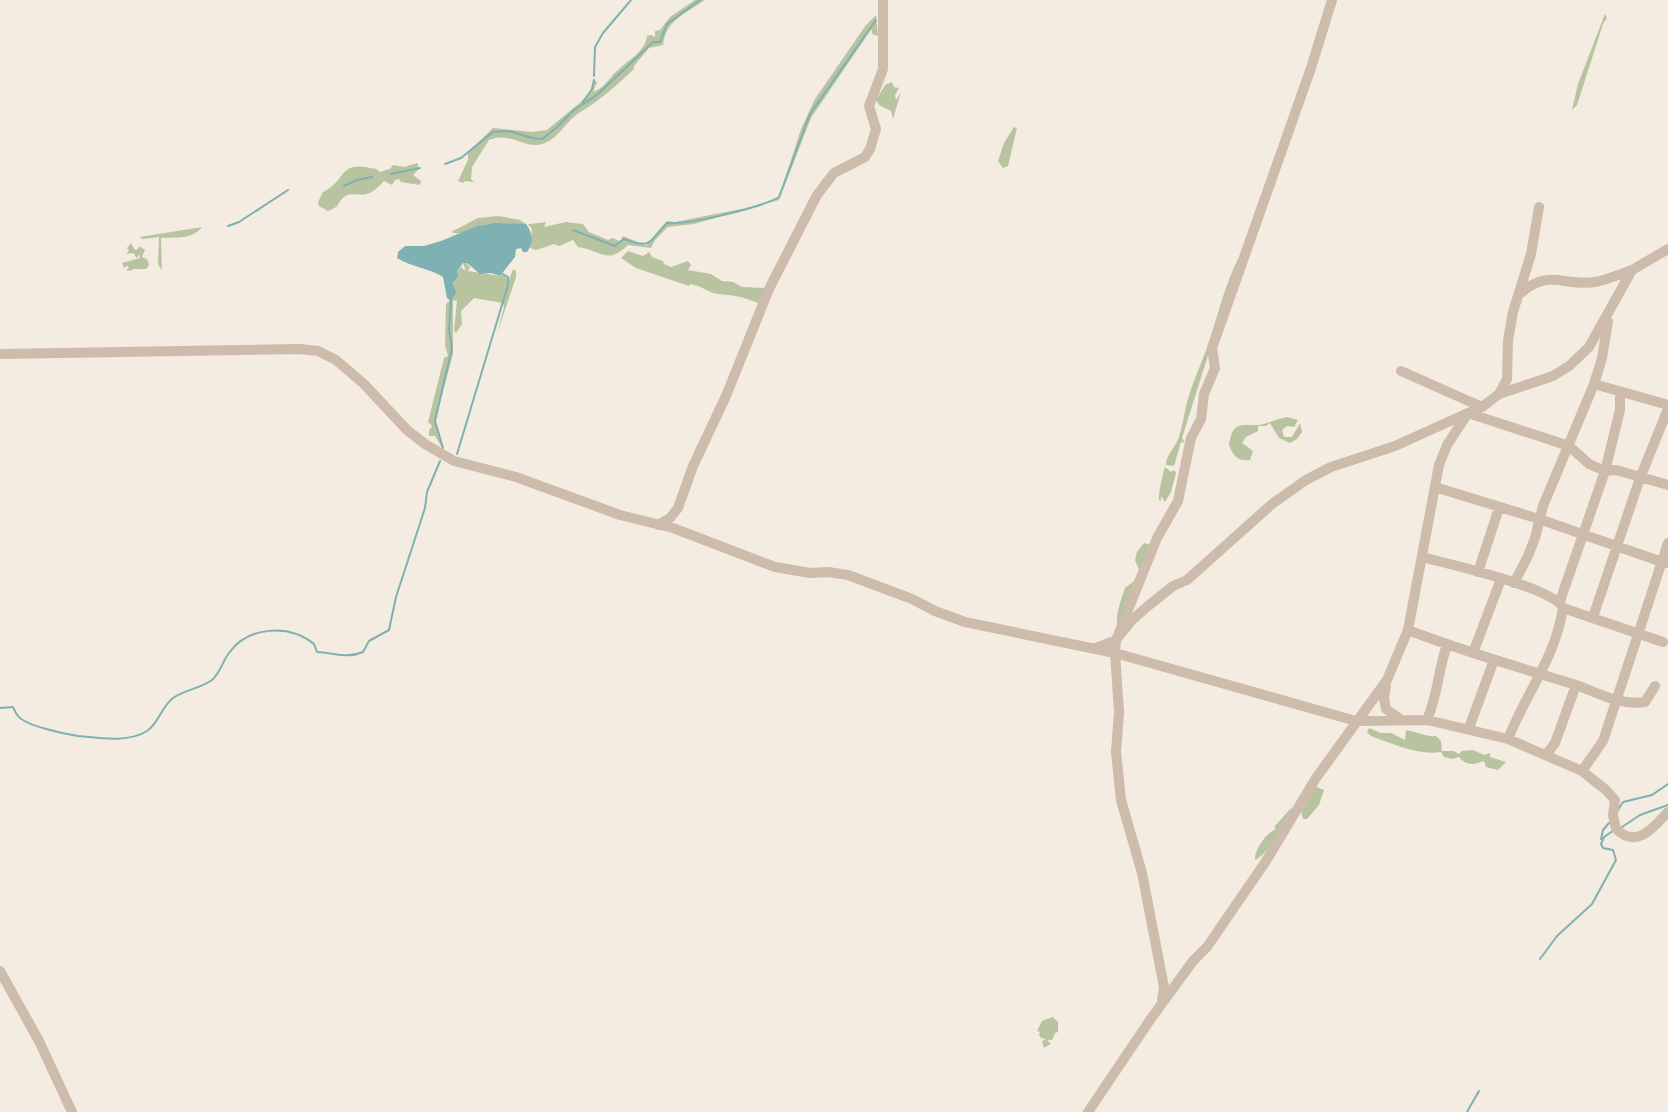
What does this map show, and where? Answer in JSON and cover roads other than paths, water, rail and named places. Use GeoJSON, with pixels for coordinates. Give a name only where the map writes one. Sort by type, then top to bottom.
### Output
{"type":"FeatureCollection","features":[{"type":"Feature","properties":{"kind":"street"},"geometry":{"type":"LineString","coordinates":[[658,525],[670,519],[678,508],[711,424],[755,329],[769,289],[817,195],[834,173],[864,157],[870,149],[876,129],[869,106],[883,69],[883,0]]}},
{"type":"Feature","properties":{"kind":"street"},"geometry":{"type":"LineString","coordinates":[[1160,1005],[1164,987],[1157,949],[1142,873],[1121,800],[1116,752],[1119,712],[1116,640],[1157,538],[1178,501],[1191,438],[1201,419],[1204,394],[1215,368],[1212,348],[1307,80],[1332,0]]}},
{"type":"Feature","properties":{"kind":"street"},"geometry":{"type":"LineString","coordinates":[[1499,394],[1507,379],[1508,340],[1513,312],[1531,254],[1539,207]]}},
{"type":"Feature","properties":{"kind":"street"},"geometry":{"type":"LineString","coordinates":[[1519,295],[1537,281],[1547,278],[1595,282],[1632,270],[1668,249]]}},
{"type":"Feature","properties":{"kind":"street"},"geometry":{"type":"LineString","coordinates":[[1094,649],[1116,640],[1147,606],[1172,586],[1187,580],[1262,513],[1306,480],[1331,467],[1395,446],[1482,407],[1499,394],[1553,376],[1569,366],[1589,347],[1632,270]]}},
{"type":"Feature","properties":{"kind":"street"},"geometry":{"type":"LineString","coordinates":[[1514,583],[1528,556],[1543,506],[1594,384],[1602,358],[1609,313]]}},
{"type":"Feature","properties":{"kind":"street"},"geometry":{"type":"LineString","coordinates":[[0,354],[300,348],[318,351],[327,354],[347,369],[407,430],[446,458],[516,477],[620,515],[685,533],[775,567],[810,573],[848,575],[958,620],[1115,653],[1356,721],[1427,720],[1508,739],[1581,771],[1606,790],[1615,800],[1613,821],[1620,833],[1634,838],[1642,837],[1668,812]]}},
{"type":"Feature","properties":{"kind":"street"},"geometry":{"type":"LineString","coordinates":[[1401,371],[1482,407]]}},
{"type":"Feature","properties":{"kind":"street"},"geometry":{"type":"LineString","coordinates":[[1593,617],[1615,547],[1668,407],[1594,384]]}},
{"type":"Feature","properties":{"kind":"street"},"geometry":{"type":"LineString","coordinates":[[1508,739],[1527,695],[1547,664],[1557,640],[1562,604],[1605,471],[1620,410],[1620,392]]}},
{"type":"Feature","properties":{"kind":"street"},"geometry":{"type":"LineString","coordinates":[[1468,413],[1569,446],[1589,464],[1605,471],[1616,470],[1668,485]]}},
{"type":"Feature","properties":{"kind":"street"},"geometry":{"type":"LineString","coordinates":[[1401,719],[1386,709],[1384,698],[1387,680],[1408,630],[1439,465],[1447,445],[1468,413]]}},
{"type":"Feature","properties":{"kind":"street"},"geometry":{"type":"LineString","coordinates":[[1435,487],[1665,562]]}},
{"type":"Feature","properties":{"kind":"street"},"geometry":{"type":"LineString","coordinates":[[678,508],[680,524],[685,533]]}},
{"type":"Feature","properties":{"kind":"street"},"geometry":{"type":"LineString","coordinates":[[1478,572],[1499,508]]}},
{"type":"Feature","properties":{"kind":"street"},"geometry":{"type":"LineString","coordinates":[[1581,771],[1603,741],[1640,624],[1665,562],[1668,543]]}},
{"type":"Feature","properties":{"kind":"street"},"geometry":{"type":"LineString","coordinates":[[1422,557],[1548,594],[1562,604],[1662,642]]}},
{"type":"Feature","properties":{"kind":"street"},"geometry":{"type":"LineString","coordinates":[[1473,653],[1501,579]]}},
{"type":"Feature","properties":{"kind":"street"},"geometry":{"type":"LineString","coordinates":[[1408,630],[1447,645],[1576,685],[1615,702],[1645,702],[1655,686]]}},
{"type":"Feature","properties":{"kind":"street"},"geometry":{"type":"LineString","coordinates":[[1427,720],[1435,702],[1439,672],[1447,645]]}},
{"type":"Feature","properties":{"kind":"street"},"geometry":{"type":"LineString","coordinates":[[1469,728],[1494,660]]}},
{"type":"Feature","properties":{"kind":"street"},"geometry":{"type":"LineString","coordinates":[[1088,1112],[1160,1005],[1207,947],[1266,861],[1316,779],[1387,680]]}},
{"type":"Feature","properties":{"kind":"street"},"geometry":{"type":"LineString","coordinates":[[1546,755],[1555,743],[1576,685]]}},
{"type":"Feature","properties":{"kind":"street"},"geometry":{"type":"LineString","coordinates":[[0,971],[39,1041],[72,1112]]}},
{"type":"Feature","properties":{"kind":"water"},"geometry":{"type":"Polygon","coordinates":[[[495,223],[526,224],[532,238],[529,249],[523,252],[521,248],[516,249],[515,257],[500,276],[480,274],[467,263],[463,263],[453,283],[456,293],[451,301],[447,298],[443,277],[397,258],[398,252],[405,246],[424,246],[477,226],[495,223]]]}},
{"type":"Feature","properties":{"kind":"waterway"},"geometry":{"type":"LineString","coordinates":[[594,76],[595,47],[603,33],[631,0]]}},
{"type":"Feature","properties":{"kind":"waterway"},"geometry":{"type":"LineString","coordinates":[[445,164],[461,158],[493,132],[509,131],[542,139],[574,110],[598,94],[653,42],[660,42],[667,24],[700,0]]}},
{"type":"Feature","properties":{"kind":"waterway"},"geometry":{"type":"LineString","coordinates":[[573,230],[615,246],[624,239],[646,244],[667,223],[724,215],[779,197],[810,114],[876,20]]}},
{"type":"Feature","properties":{"kind":"waterway"},"geometry":{"type":"LineString","coordinates":[[583,102],[592,89],[594,80]]}},
{"type":"Feature","properties":{"kind":"waterway"},"geometry":{"type":"LineString","coordinates":[[391,174],[420,168]]}},
{"type":"Feature","properties":{"kind":"waterway"},"geometry":{"type":"LineString","coordinates":[[344,186],[372,177]]}},
{"type":"Feature","properties":{"kind":"waterway"},"geometry":{"type":"LineString","coordinates":[[228,226],[239,222],[288,190]]}},
{"type":"Feature","properties":{"kind":"waterway"},"geometry":{"type":"LineString","coordinates":[[457,454],[508,285],[508,277],[501,273]]}},
{"type":"Feature","properties":{"kind":"waterway"},"geometry":{"type":"LineString","coordinates":[[443,448],[435,421],[452,348],[449,330],[451,301]]}},
{"type":"Feature","properties":{"kind":"waterway"},"geometry":{"type":"LineString","coordinates":[[0,708],[13,707],[22,720],[64,733],[104,738],[131,737],[151,728],[173,698],[212,680],[229,653],[247,637],[281,631],[304,638],[314,644],[317,652],[346,655],[363,652],[369,641],[389,630],[396,597],[425,508],[427,492],[440,461]]}},
{"type":"Feature","properties":{"kind":"waterway"},"geometry":{"type":"LineString","coordinates":[[1618,810],[1623,802],[1652,795],[1668,784]]}},
{"type":"Feature","properties":{"kind":"waterway"},"geometry":{"type":"LineString","coordinates":[[1622,827],[1640,815],[1668,805]]}},
{"type":"Feature","properties":{"kind":"waterway"},"geometry":{"type":"LineString","coordinates":[[1601,839],[1603,830],[1609,823]]}},
{"type":"Feature","properties":{"kind":"waterway"},"geometry":{"type":"LineString","coordinates":[[1540,959],[1557,936],[1592,904],[1616,860],[1613,850],[1603,848],[1601,844],[1604,837],[1614,830]]}},
{"type":"Feature","properties":{"kind":"waterway"},"geometry":{"type":"LineString","coordinates":[[1467,1112],[1479,1091]]}}]}
